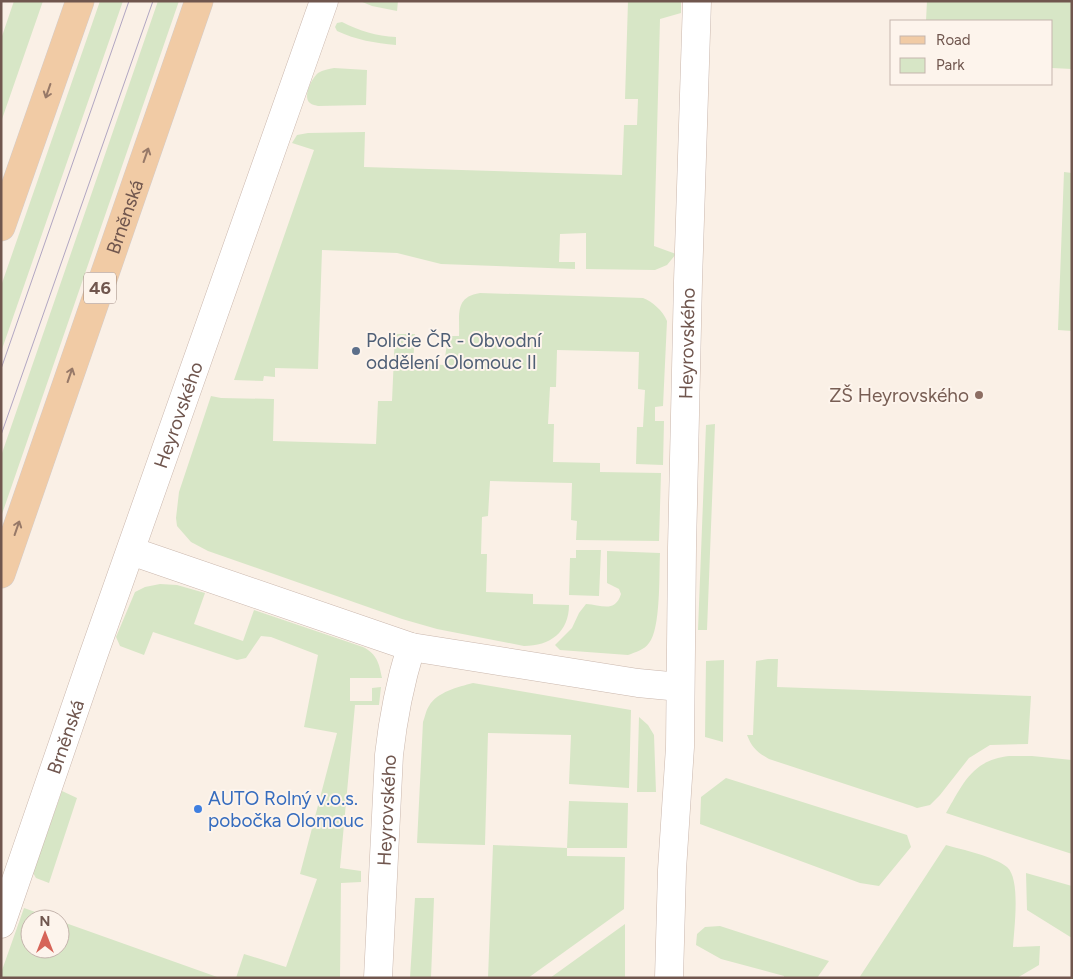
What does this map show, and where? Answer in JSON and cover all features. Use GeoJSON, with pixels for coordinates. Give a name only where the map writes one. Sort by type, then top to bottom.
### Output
{"type":"FeatureCollection","features":[{"type":"Feature","properties":{"kind":"main road"},"geometry":{"type":"LineString","coordinates":[[1,227],[80,1]]}},
{"type":"Feature","properties":{"kind":"main road","name":"Brněnská"},"geometry":{"type":"LineString","coordinates":[[1,574],[199,1]]}},
{"type":"Feature","properties":{"kind":"street","name":"Heyrovského"},"geometry":{"type":"LineString","coordinates":[[131,551],[324,1]]}},
{"type":"Feature","properties":{"kind":"street","name":"Heyrovského"},"geometry":{"type":"LineString","coordinates":[[669,978],[672,870],[680,747],[688,281],[697,1]]}},
{"type":"Feature","properties":{"kind":"street"},"geometry":{"type":"LineString","coordinates":[[131,551],[411,647],[638,683],[680,687]]}},
{"type":"Feature","properties":{"kind":"street","name":"Brněnská"},"geometry":{"type":"LineString","coordinates":[[1,924],[131,551]]}},
{"type":"Feature","properties":{"kind":"street","name":"Heyrovského"},"geometry":{"type":"LineString","coordinates":[[378,978],[390,747],[398,692],[411,647]]}},
{"type":"Feature","properties":{"kind":"green space"},"geometry":{"type":"Polygon","coordinates":[[[14,1],[43,1],[1,122],[1,39],[14,1]]]}},
{"type":"Feature","properties":{"kind":"green space"},"geometry":{"type":"Polygon","coordinates":[[[100,1],[123,1],[1,352],[1,286],[100,1]]]}},
{"type":"Feature","properties":{"kind":"green space"},"geometry":{"type":"Polygon","coordinates":[[[158,1],[179,1],[1,517],[1,456],[158,1]]]}},
{"type":"Feature","properties":{"kind":"green space"},"geometry":{"type":"Polygon","coordinates":[[[360,1],[398,1],[397,11],[372,6],[360,1]]]}},
{"type":"Feature","properties":{"kind":"green space"},"geometry":{"type":"Polygon","coordinates":[[[628,1],[681,1],[681,13],[660,19],[654,246],[676,254],[667,265],[655,270],[586,269],[586,233],[560,234],[559,262],[575,262],[575,269],[441,264],[397,253],[322,250],[318,369],[275,368],[275,377],[264,376],[263,381],[234,380],[314,150],[292,143],[297,135],[308,133],[365,132],[364,167],[622,175],[624,125],[637,125],[638,99],[625,99],[628,1]]]}},
{"type":"Feature","properties":{"kind":"green space"},"geometry":{"type":"Polygon","coordinates":[[[927,1],[1072,1],[1072,69],[1053,68],[1053,20],[926,20],[927,1]]]}},
{"type":"Feature","properties":{"kind":"green space"},"geometry":{"type":"Polygon","coordinates":[[[342,22],[382,36],[396,37],[396,45],[366,41],[337,31],[335,27],[337,23],[342,22]]]}},
{"type":"Feature","properties":{"kind":"green space"},"geometry":{"type":"Polygon","coordinates":[[[334,68],[367,70],[366,105],[318,106],[310,103],[307,92],[313,79],[318,73],[334,68]]]}},
{"type":"Feature","properties":{"kind":"green space"},"geometry":{"type":"Polygon","coordinates":[[[1064,172],[1072,173],[1072,331],[1058,330],[1064,172]]]}},
{"type":"Feature","properties":{"kind":"green space"},"geometry":{"type":"Polygon","coordinates":[[[480,293],[643,298],[657,307],[667,321],[663,406],[655,407],[655,421],[664,421],[663,465],[636,464],[637,427],[643,427],[645,390],[638,389],[639,352],[557,350],[556,387],[550,387],[548,424],[554,424],[553,462],[600,463],[600,472],[661,473],[659,541],[576,540],[577,521],[571,520],[572,483],[490,481],[488,516],[482,517],[481,554],[487,554],[486,592],[533,594],[533,604],[569,605],[566,623],[556,636],[542,643],[524,646],[437,629],[402,619],[208,551],[191,542],[177,526],[179,492],[211,396],[221,398],[274,399],[273,441],[376,444],[378,401],[392,401],[395,334],[415,334],[413,363],[444,365],[448,336],[459,336],[459,314],[462,303],[466,298],[480,293]]]}},
{"type":"Feature","properties":{"kind":"green space"},"geometry":{"type":"Polygon","coordinates":[[[715,424],[707,630],[698,630],[706,425],[715,424]]]}},
{"type":"Feature","properties":{"kind":"green space"},"geometry":{"type":"Polygon","coordinates":[[[576,550],[601,550],[599,596],[569,595],[570,558],[576,558],[576,550]]]}},
{"type":"Feature","properties":{"kind":"green space"},"geometry":{"type":"Polygon","coordinates":[[[607,551],[660,553],[656,626],[653,636],[649,643],[640,651],[628,655],[560,650],[555,645],[572,628],[579,613],[586,604],[612,606],[621,594],[619,589],[607,583],[607,551]]]}},
{"type":"Feature","properties":{"kind":"green space"},"geometry":{"type":"Polygon","coordinates":[[[160,584],[177,585],[205,593],[194,624],[243,641],[254,610],[363,647],[377,660],[382,678],[350,678],[350,701],[372,701],[372,688],[381,687],[379,705],[355,705],[340,868],[361,871],[361,882],[341,883],[340,978],[236,978],[244,954],[286,967],[317,879],[300,874],[337,733],[304,727],[318,655],[271,637],[261,636],[246,658],[237,660],[153,632],[144,655],[120,646],[116,637],[135,592],[145,587],[160,584]]]}},
{"type":"Feature","properties":{"kind":"green space"},"geometry":{"type":"Polygon","coordinates":[[[778,659],[777,687],[1031,696],[1028,744],[990,745],[969,758],[930,805],[917,808],[769,759],[756,750],[747,735],[753,735],[756,661],[778,659]]]}},
{"type":"Feature","properties":{"kind":"green space"},"geometry":{"type":"Polygon","coordinates":[[[724,660],[723,742],[705,737],[706,661],[724,660]]]}},
{"type":"Feature","properties":{"kind":"green space"},"geometry":{"type":"Polygon","coordinates":[[[473,683],[631,710],[629,788],[569,784],[571,735],[488,733],[485,845],[417,843],[423,722],[426,712],[437,697],[455,688],[473,683]]]}},
{"type":"Feature","properties":{"kind":"green space"},"geometry":{"type":"Polygon","coordinates":[[[639,717],[648,725],[654,735],[656,792],[637,792],[639,717]]]}},
{"type":"Feature","properties":{"kind":"green space"},"geometry":{"type":"Polygon","coordinates":[[[1009,756],[1072,760],[1072,854],[946,813],[964,783],[977,768],[996,758],[1009,756]]]}},
{"type":"Feature","properties":{"kind":"green space"},"geometry":{"type":"Polygon","coordinates":[[[726,778],[907,835],[911,847],[879,886],[860,883],[700,824],[701,797],[726,778]]]}},
{"type":"Feature","properties":{"kind":"green space"},"geometry":{"type":"Polygon","coordinates":[[[62,791],[77,798],[49,883],[36,878],[33,873],[62,791]]]}},
{"type":"Feature","properties":{"kind":"green space"},"geometry":{"type":"Polygon","coordinates":[[[569,801],[628,803],[627,848],[567,848],[569,801]]]}},
{"type":"Feature","properties":{"kind":"green space"},"geometry":{"type":"Polygon","coordinates":[[[493,845],[567,848],[567,856],[625,857],[624,909],[528,978],[488,978],[493,845]]]}},
{"type":"Feature","properties":{"kind":"green space"},"geometry":{"type":"Polygon","coordinates":[[[946,845],[986,857],[1007,867],[1014,882],[1015,893],[1013,947],[1040,946],[1039,965],[1017,978],[859,978],[946,845]]]}},
{"type":"Feature","properties":{"kind":"green space"},"geometry":{"type":"Polygon","coordinates":[[[1026,873],[1072,886],[1072,938],[1027,910],[1026,873]]]}},
{"type":"Feature","properties":{"kind":"green space"},"geometry":{"type":"Polygon","coordinates":[[[415,898],[434,898],[431,978],[410,978],[415,898]]]}},
{"type":"Feature","properties":{"kind":"green space"},"geometry":{"type":"Polygon","coordinates":[[[20,919],[20,959],[70,959],[70,925],[220,978],[1,978],[1,973],[20,919]]]}},
{"type":"Feature","properties":{"kind":"green space"},"geometry":{"type":"Polygon","coordinates":[[[625,924],[625,978],[550,978],[625,924]]]}},
{"type":"Feature","properties":{"kind":"green space"},"geometry":{"type":"Polygon","coordinates":[[[720,926],[829,961],[817,978],[784,978],[784,976],[721,959],[696,945],[697,934],[705,927],[720,926]]]}},
{"type":"Feature","properties":{"kind":"tram line"},"geometry":{"type":"LineString","coordinates":[[1,369],[129,1]]}},
{"type":"Feature","properties":{"kind":"tram line"},"geometry":{"type":"LineString","coordinates":[[1,435],[153,1]]}},
{"type":"Feature","properties":{"kind":"place","name":"Policie ČR - Obvodní oddělení Olomouc II"},"geometry":{"type":"Point","coordinates":[356,351]}},
{"type":"Feature","properties":{"kind":"place","name":"ZŠ Heyrovského"},"geometry":{"type":"Point","coordinates":[979,395]}},
{"type":"Feature","properties":{"kind":"place","name":"AUTO Rolný v.o.s. pobočka Olomouc"},"geometry":{"type":"Point","coordinates":[198,809]}}]}
